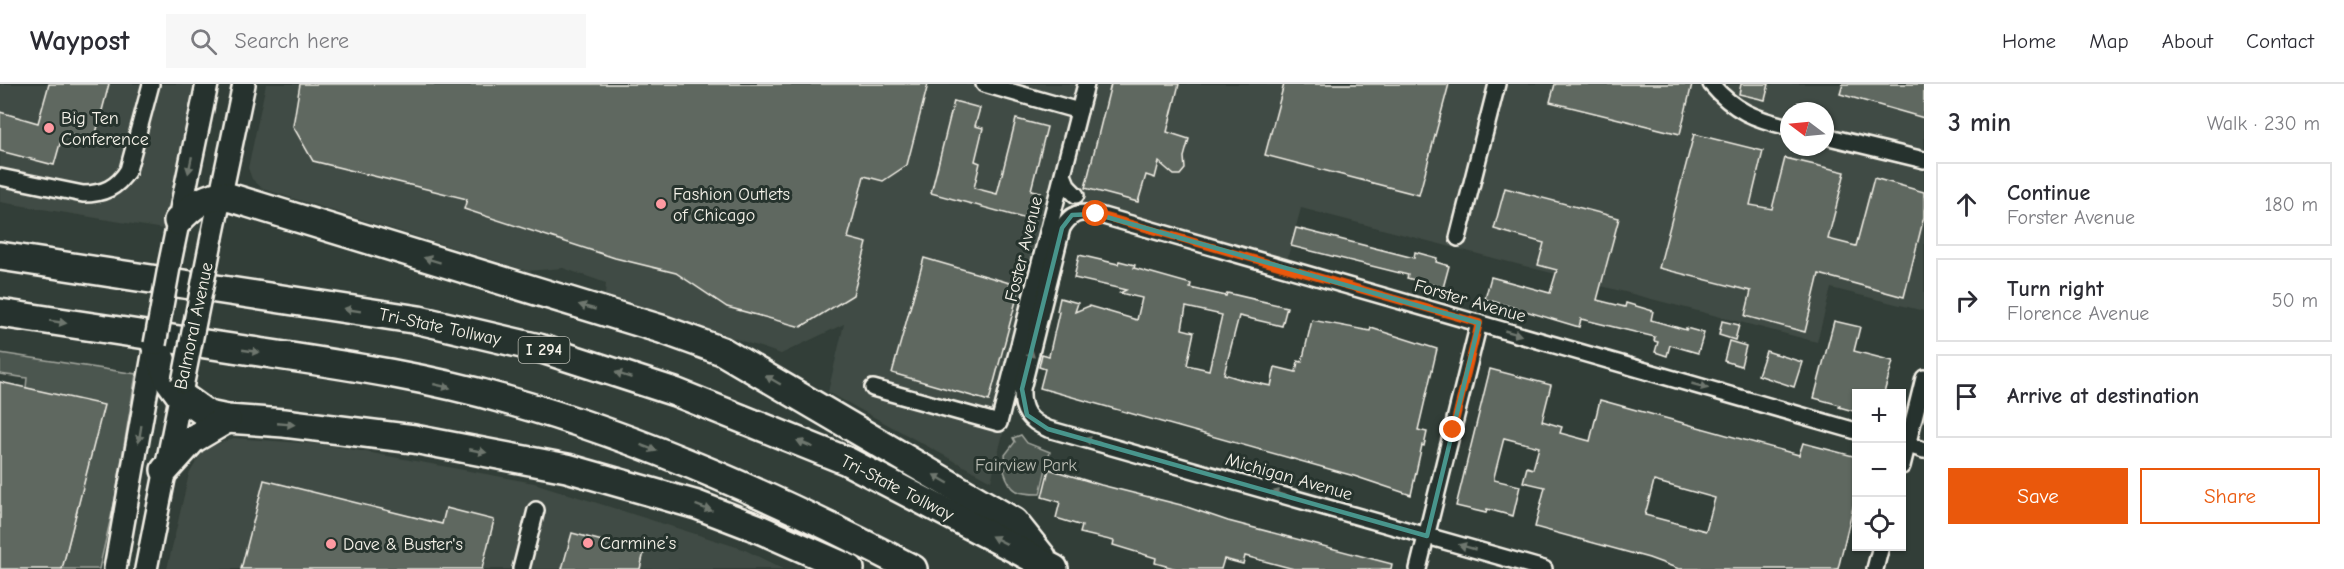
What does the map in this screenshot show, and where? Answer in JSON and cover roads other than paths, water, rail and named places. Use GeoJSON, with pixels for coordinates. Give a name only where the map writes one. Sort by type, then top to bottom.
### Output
{"type":"FeatureCollection","features":[{"type":"Feature","properties":{"kind":"highway"},"geometry":{"type":"LineString","coordinates":[[177,226],[192,206],[208,197],[222,195],[661,329],[722,351],[1014,522],[1052,568]]}},
{"type":"Feature","properties":{"kind":"highway","name":"Tri-State Tollway"},"geometry":{"type":"LineString","coordinates":[[0,256],[419,320],[539,348],[675,392],[847,461],[1052,568]]}},
{"type":"Feature","properties":{"kind":"highway"},"geometry":{"type":"LineString","coordinates":[[0,313],[359,367],[506,400],[623,438],[732,480],[913,569]]}},
{"type":"Feature","properties":{"kind":"highway"},"geometry":{"type":"LineString","coordinates":[[155,344],[170,383],[208,415],[414,439],[567,468],[697,505],[757,528],[850,569]]}},
{"type":"Feature","properties":{"kind":"highway"},"geometry":{"type":"LineString","coordinates":[[165,470],[193,439],[227,419]]}},
{"type":"Feature","properties":{"kind":"street"},"geometry":{"type":"LineString","coordinates":[[0,177],[83,194],[96,194],[108,190],[123,179],[128,170],[151,84]]}},
{"type":"Feature","properties":{"kind":"street","name":"Balmoral Avenue"},"geometry":{"type":"LineString","coordinates":[[155,344],[207,84]]}},
{"type":"Feature","properties":{"kind":"street","name":"Balmoral Avenue"},"geometry":{"type":"LineString","coordinates":[[115,569],[212,237],[244,84]]}},
{"type":"Feature","properties":{"kind":"street"},"geometry":{"type":"LineString","coordinates":[[984,84],[1079,111]]}},
{"type":"Feature","properties":{"kind":"street","name":"Foster Avenue"},"geometry":{"type":"LineString","coordinates":[[873,388],[999,423],[1086,84]]}},
{"type":"Feature","properties":{"kind":"street"},"geometry":{"type":"LineString","coordinates":[[1458,238],[1497,84]]}},
{"type":"Feature","properties":{"kind":"street"},"geometry":{"type":"LineString","coordinates":[[1711,84],[1724,100],[1755,119],[1780,125]]}},
{"type":"Feature","properties":{"kind":"street"},"geometry":{"type":"LineString","coordinates":[[1834,138],[1924,160]]}},
{"type":"Feature","properties":{"kind":"street"},"geometry":{"type":"LineString","coordinates":[[1063,175],[1068,187],[1076,195]]}},
{"type":"Feature","properties":{"kind":"street","name":"Forster Avenue"},"geometry":{"type":"LineString","coordinates":[[1072,214],[1084,212],[1096,214],[1852,430]]}},
{"type":"Feature","properties":{"kind":"street","name":"Foster Avenue"},"geometry":{"type":"LineString","coordinates":[[1027,415],[1023,408],[1022,389],[1062,228],[1072,214]]}},
{"type":"Feature","properties":{"kind":"street"},"geometry":{"type":"LineString","coordinates":[[1418,569],[1479,323]]}},
{"type":"Feature","properties":{"kind":"street"},"geometry":{"type":"LineString","coordinates":[[1904,443],[1924,378]]}},
{"type":"Feature","properties":{"kind":"street","name":"Balmoral Avenue"},"geometry":{"type":"LineString","coordinates":[[146,569],[165,470],[170,383]]}},
{"type":"Feature","properties":{"kind":"street","name":"Michigan Avenue"},"geometry":{"type":"LineString","coordinates":[[1027,415],[1031,421],[1048,429],[1544,569]]}},
{"type":"Feature","properties":{"kind":"street"},"geometry":{"type":"LineString","coordinates":[[1906,445],[1924,450]]}},
{"type":"Feature","properties":{"kind":"street"},"geometry":{"type":"LineString","coordinates":[[521,569],[536,510]]}},
{"type":"Feature","properties":{"kind":"street"},"geometry":{"type":"LineString","coordinates":[[1875,569],[1880,551]]}},
{"type":"Feature","properties":{"kind":"place","name":"Big Ten Conference"},"geometry":{"type":"Point","coordinates":[49,128]}},
{"type":"Feature","properties":{"kind":"place","name":"Fashion Outlets of Chicago"},"geometry":{"type":"Point","coordinates":[661,204]}},
{"type":"Feature","properties":{"kind":"place","name":"Carmine’s"},"geometry":{"type":"Point","coordinates":[588,543]}},
{"type":"Feature","properties":{"kind":"place","name":"Dave & Buster's"},"geometry":{"type":"Point","coordinates":[331,544]}},
{"type":"Feature","properties":{"kind":"park label","name":"Fairview Park"},"geometry":{"type":"Point","coordinates":[1026,465]}}]}
